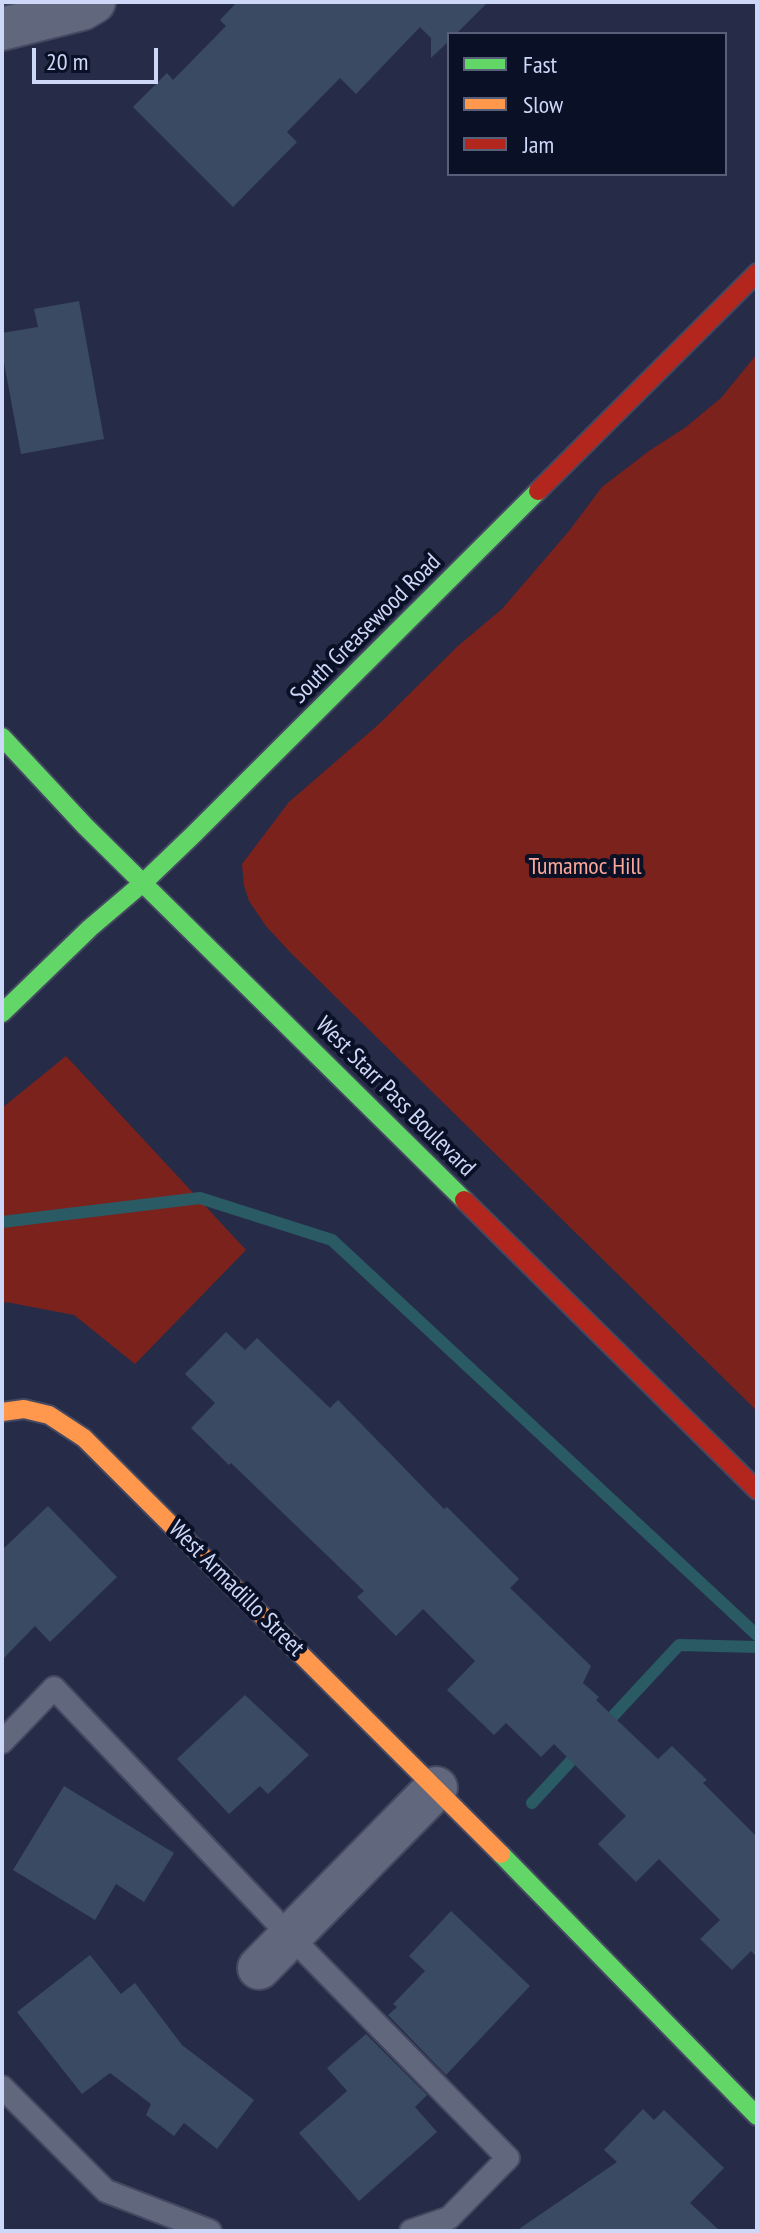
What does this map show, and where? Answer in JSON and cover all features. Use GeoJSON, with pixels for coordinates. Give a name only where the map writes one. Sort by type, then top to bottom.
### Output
{"type":"FeatureCollection","features":[{"type":"Feature","properties":{"kind":"main road","name":"South Greasewood Road"},"geometry":{"type":"LineString","coordinates":[[2,1013],[90,928],[144,882],[757,273]]}},
{"type":"Feature","properties":{"kind":"main road","name":"West Starr Pass Boulevard"},"geometry":{"type":"LineString","coordinates":[[2,737],[85,826],[757,1490]]}},
{"type":"Feature","properties":{"kind":"main road","name":"West Armadillo Street"},"geometry":{"type":"LineString","coordinates":[[2,1412],[24,1409],[49,1415],[84,1438],[436,1788],[757,2116]]}},
{"type":"Feature","properties":{"kind":"street"},"geometry":{"type":"LineString","coordinates":[[2,29],[82,9],[94,2]]}},
{"type":"Feature","properties":{"kind":"street"},"geometry":{"type":"LineString","coordinates":[[259,1968],[436,1788]]}},
{"type":"Feature","properties":{"kind":"lane"},"geometry":{"type":"LineString","coordinates":[[2,1742],[54,1688],[290,1936],[508,2158],[449,2218],[411,2231]]}},
{"type":"Feature","properties":{"kind":"lane"},"geometry":{"type":"LineString","coordinates":[[2,2087],[106,2191],[210,2231]]}},
{"type":"Feature","properties":{"kind":"green space","name":"Tumamoc Hill"},"geometry":{"type":"Polygon","coordinates":[[[757,354],[757,1411],[289,951],[249,901],[242,864],[289,802],[378,725],[458,646],[502,609],[602,487],[721,398],[757,354]]]}},
{"type":"Feature","properties":{"kind":"green space"},"geometry":{"type":"Polygon","coordinates":[[[66,1056],[246,1250],[135,1364],[74,1315],[6,1302],[2,1304],[2,1108],[66,1056]]]}},
{"type":"Feature","properties":{"kind":"building"},"geometry":{"type":"Polygon","coordinates":[[[237,2],[488,2],[458,32],[447,32],[447,43],[431,58],[431,38],[420,27],[356,94],[340,78],[287,132],[297,142],[233,207],[133,107],[167,73],[173,80],[226,26],[220,20],[237,2]]]}},
{"type":"Feature","properties":{"kind":"building"},"geometry":{"type":"Polygon","coordinates":[[[79,301],[104,439],[21,454],[2,352],[2,333],[38,327],[34,309],[79,301]]]}},
{"type":"Feature","properties":{"kind":"building"},"geometry":{"type":"Polygon","coordinates":[[[226,1332],[245,1350],[257,1338],[330,1408],[338,1400],[444,1509],[447,1507],[519,1579],[510,1588],[591,1666],[583,1683],[599,1697],[596,1700],[658,1759],[672,1746],[707,1780],[703,1783],[757,1837],[757,1957],[751,1951],[732,1970],[700,1939],[720,1920],[659,1859],[636,1882],[598,1844],[626,1816],[554,1744],[541,1757],[506,1723],[494,1735],[447,1690],[475,1661],[423,1609],[396,1636],[357,1597],[364,1591],[191,1428],[215,1403],[185,1374],[226,1332]]]}},
{"type":"Feature","properties":{"kind":"building"},"geometry":{"type":"Polygon","coordinates":[[[48,1506],[117,1577],[50,1642],[35,1626],[2,1660],[2,1550],[48,1506]]]}},
{"type":"Feature","properties":{"kind":"building"},"geometry":{"type":"Polygon","coordinates":[[[245,1695],[309,1755],[268,1794],[260,1786],[229,1814],[177,1759],[245,1695]]]}},
{"type":"Feature","properties":{"kind":"building"},"geometry":{"type":"Polygon","coordinates":[[[64,1786],[174,1853],[144,1902],[116,1884],[95,1920],[13,1870],[64,1786]]]}},
{"type":"Feature","properties":{"kind":"building"},"geometry":{"type":"Polygon","coordinates":[[[451,1911],[530,1986],[446,2075],[388,2015],[397,2007],[393,2004],[425,1971],[409,1956],[451,1911]]]}},
{"type":"Feature","properties":{"kind":"building"},"geometry":{"type":"Polygon","coordinates":[[[90,1955],[121,1994],[135,1983],[182,2045],[254,2100],[217,2149],[184,2123],[174,2136],[146,2115],[151,2104],[110,2073],[82,2094],[17,2012],[90,1955]]]}},
{"type":"Feature","properties":{"kind":"building"},"geometry":{"type":"Polygon","coordinates":[[[366,2034],[427,2095],[415,2107],[437,2132],[359,2201],[299,2133],[347,2091],[327,2068],[366,2034]]]}},
{"type":"Feature","properties":{"kind":"building"},"geometry":{"type":"Polygon","coordinates":[[[643,2109],[654,2120],[664,2110],[724,2168],[690,2203],[720,2231],[516,2231],[617,2162],[604,2150],[643,2109]]]}},
{"type":"Feature","properties":{"kind":"waterway"},"geometry":{"type":"LineString","coordinates":[[2,1222],[200,1198],[332,1240],[757,1635]]}},
{"type":"Feature","properties":{"kind":"waterway"},"geometry":{"type":"LineString","coordinates":[[602,1728],[679,1645],[757,1647]]}},
{"type":"Feature","properties":{"kind":"waterway"},"geometry":{"type":"LineString","coordinates":[[532,1803],[581,1750]]}},
{"type":"Feature","properties":{"kind":"traffic: fast"},"geometry":{"type":"LineString","coordinates":[[2,1013],[194,834],[538,491]]}},
{"type":"Feature","properties":{"kind":"traffic: fast"},"geometry":{"type":"LineString","coordinates":[[2,737],[85,826],[464,1200]]}},
{"type":"Feature","properties":{"kind":"traffic: fast"},"geometry":{"type":"LineString","coordinates":[[501,1854],[757,2116]]}},
{"type":"Feature","properties":{"kind":"traffic: slow"},"geometry":{"type":"LineString","coordinates":[[2,1412],[24,1409],[49,1415],[84,1438],[501,1854]]}},
{"type":"Feature","properties":{"kind":"traffic: jam"},"geometry":{"type":"LineString","coordinates":[[538,491],[757,273]]}},
{"type":"Feature","properties":{"kind":"traffic: jam"},"geometry":{"type":"LineString","coordinates":[[464,1200],[757,1490]]}}]}
